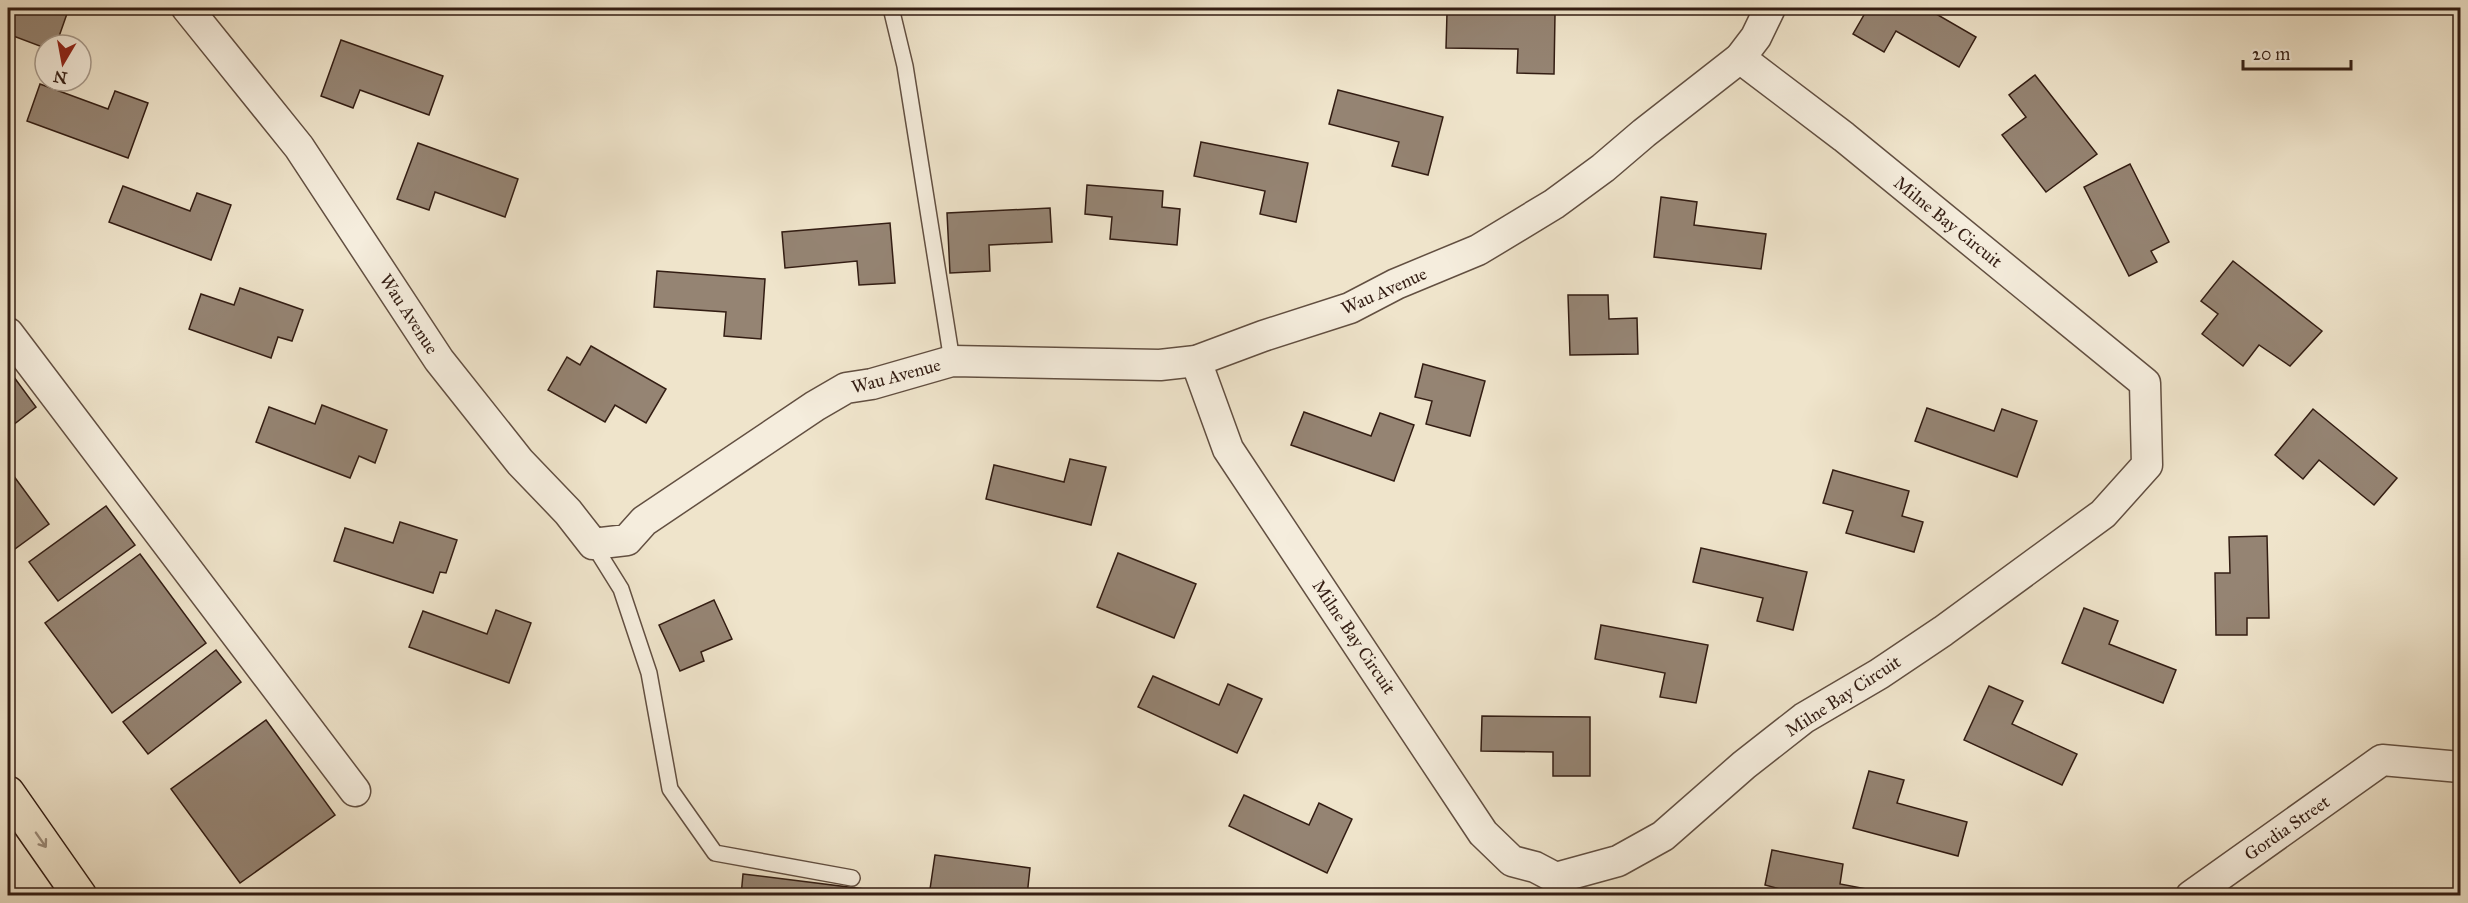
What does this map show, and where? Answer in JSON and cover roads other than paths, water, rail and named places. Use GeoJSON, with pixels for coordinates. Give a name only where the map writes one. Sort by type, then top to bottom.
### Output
{"type":"FeatureCollection","features":[{"type":"Feature","properties":{"kind":"main road"},"geometry":{"type":"LineString","coordinates":[[8,793],[80,896]]}},
{"type":"Feature","properties":{"kind":"street","name":"Wau Avenue"},"geometry":{"type":"LineString","coordinates":[[187,8],[298,147],[439,360],[520,462],[568,512],[593,544],[627,540],[644,521],[815,406],[846,388],[872,384],[952,361],[1160,366],[1196,361],[1263,336],[1350,308],[1396,284],[1478,250],[1554,204],[1603,168],[1740,58],[1756,37],[1770,8]]}},
{"type":"Feature","properties":{"kind":"street","name":"Milne Bay Circuit"},"geometry":{"type":"LineString","coordinates":[[1196,361],[1228,449],[1483,833],[1512,861],[1535,867],[1556,878],[1618,861],[1663,836],[1744,765],[1804,718],[1879,674],[1943,631],[2103,514],[2147,465],[2145,383],[1844,138],[1740,58]]}},
{"type":"Feature","properties":{"kind":"street"},"geometry":{"type":"LineString","coordinates":[[8,333],[356,791]]}},
{"type":"Feature","properties":{"kind":"street","name":"Gordia Street"},"geometry":{"type":"LineString","coordinates":[[2191,896],[2382,760],[2460,767]]}},
{"type":"Feature","properties":{"kind":"lane"},"geometry":{"type":"LineString","coordinates":[[891,8],[905,66],[952,361]]}},
{"type":"Feature","properties":{"kind":"lane"},"geometry":{"type":"LineString","coordinates":[[593,544],[621,589],[649,673],[670,789],[715,853],[852,878]]}}]}
